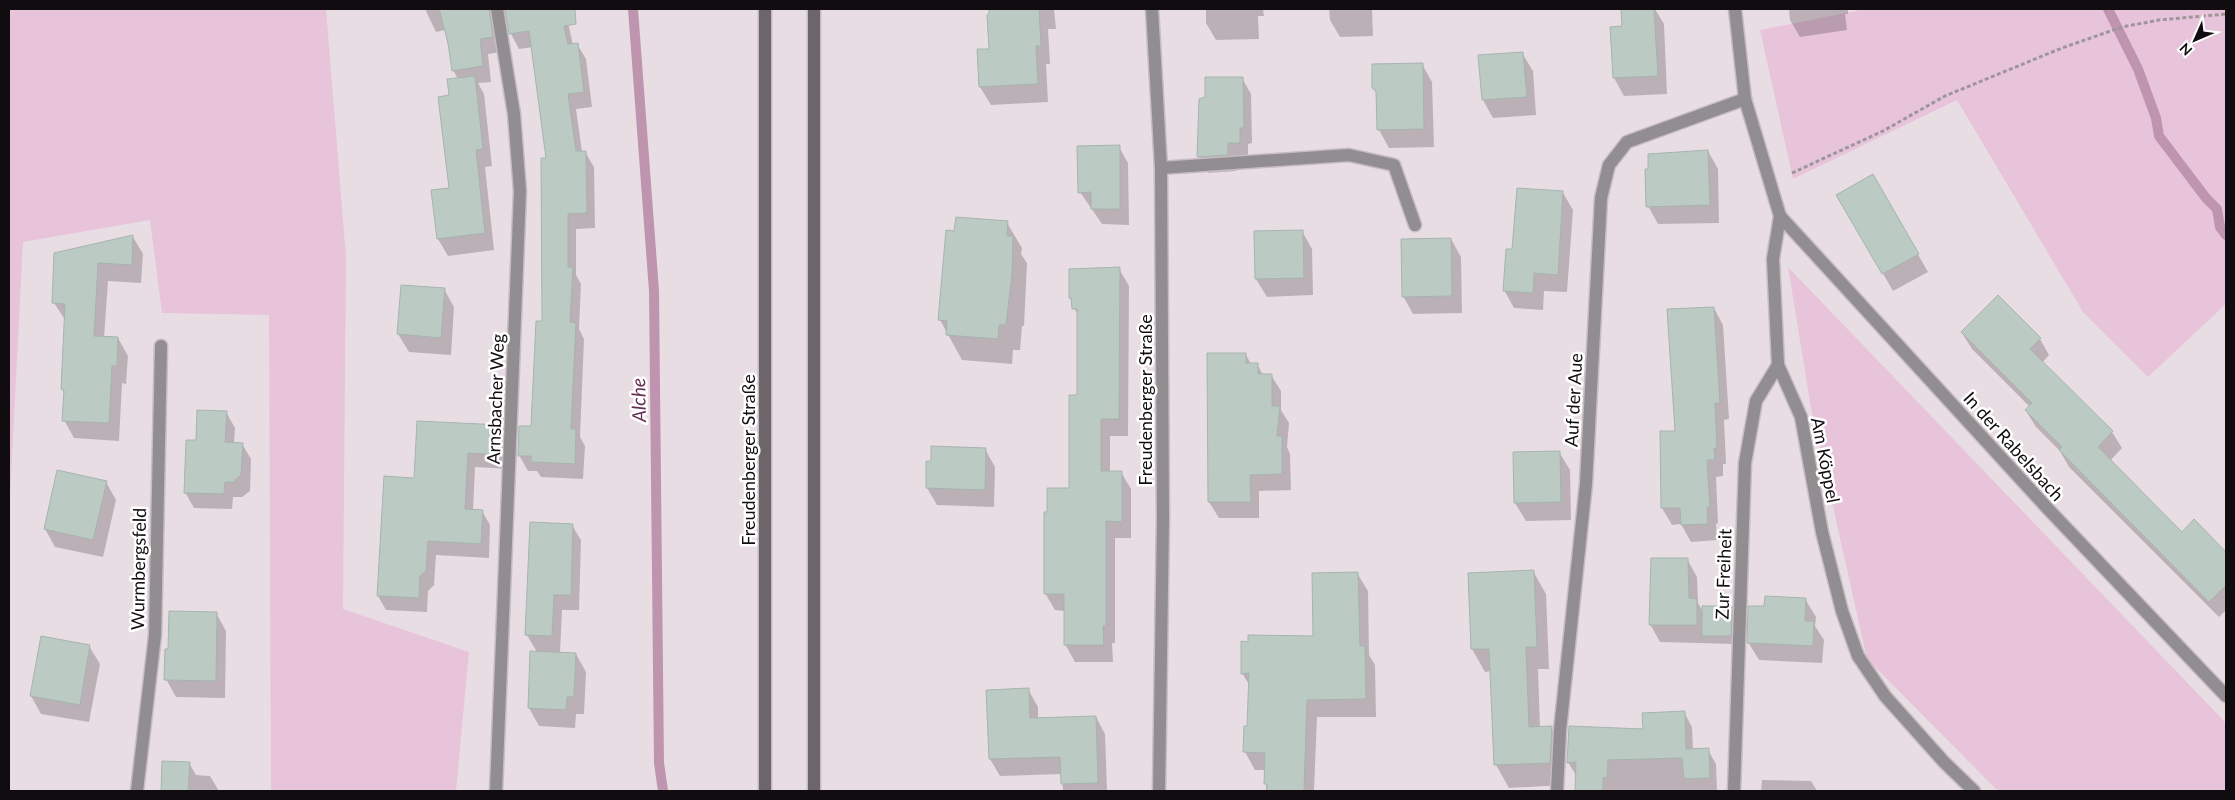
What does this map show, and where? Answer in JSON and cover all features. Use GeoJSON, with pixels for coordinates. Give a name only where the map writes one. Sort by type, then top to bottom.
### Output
{"type":"FeatureCollection","features":[{"type":"Feature","properties":{"kind":"main road","name":"Freudenberger Straße"},"geometry":{"type":"LineString","coordinates":[[765,9],[765,791]]}},
{"type":"Feature","properties":{"kind":"main road"},"geometry":{"type":"LineString","coordinates":[[814,9],[814,791]]}},
{"type":"Feature","properties":{"kind":"street","name":"Arnsbacher Weg"},"geometry":{"type":"LineString","coordinates":[[496,791],[520,191],[514,114],[497,9]]}},
{"type":"Feature","properties":{"kind":"street","name":"Freudenberger Straße"},"geometry":{"type":"LineString","coordinates":[[1152,9],[1161,168],[1163,518],[1160,791]]}},
{"type":"Feature","properties":{"kind":"street","name":"Am Köppel"},"geometry":{"type":"LineString","coordinates":[[1735,9],[1746,99],[1780,216],[1773,259],[1778,365],[1801,417],[1822,532],[1842,611],[1858,656],[1885,696],[1944,762],[1974,791]]}},
{"type":"Feature","properties":{"kind":"street","name":"Auf der Aue"},"geometry":{"type":"LineString","coordinates":[[1556,791],[1560,730],[1586,484],[1602,198],[1609,165],[1627,142],[1746,99]]}},
{"type":"Feature","properties":{"kind":"street"},"geometry":{"type":"LineString","coordinates":[[1161,168],[1349,155],[1394,165],[1415,225]]}},
{"type":"Feature","properties":{"kind":"street","name":"In der Rabelsbach"},"geometry":{"type":"LineString","coordinates":[[1780,216],[2049,510],[2226,696]]}},
{"type":"Feature","properties":{"kind":"street","name":"Wurmbergsfeld"},"geometry":{"type":"LineString","coordinates":[[137,791],[155,635],[161,346]]}},
{"type":"Feature","properties":{"kind":"street","name":"Zur Freiheit"},"geometry":{"type":"LineString","coordinates":[[1734,791],[1746,463],[1756,401],[1778,365]]}},
{"type":"Feature","properties":{"kind":"path"},"geometry":{"type":"LineString","coordinates":[[1771,183],[1882,131],[1945,96],[2062,48],[2122,27],[2159,20],[2226,14]]}},
{"type":"Feature","properties":{"kind":"shaded area"},"geometry":{"type":"Polygon","coordinates":[[[9,9],[326,9],[346,257],[343,609],[469,652],[456,791],[271,791],[269,315],[162,313],[150,220],[23,242],[9,518],[9,9]]]}},
{"type":"Feature","properties":{"kind":"shaded area"},"geometry":{"type":"Polygon","coordinates":[[[1858,9],[2226,9],[2226,304],[2148,377],[2083,312],[1957,100],[1793,179],[1760,30],[1856,11],[1858,9]]]}},
{"type":"Feature","properties":{"kind":"shaded area"},"geometry":{"type":"Polygon","coordinates":[[[1788,267],[2226,723],[2226,791],[1998,791],[1867,659],[1811,408],[1788,267]]]}},
{"type":"Feature","properties":{"kind":"building"},"geometry":{"type":"Polygon","coordinates":[[[439,9],[489,9],[493,37],[480,39],[483,66],[452,71],[448,43],[439,9]]]}},
{"type":"Feature","properties":{"kind":"building"},"geometry":{"type":"Polygon","coordinates":[[[505,9],[575,9],[576,24],[564,26],[568,44],[578,43],[584,92],[568,94],[576,151],[586,151],[587,213],[568,214],[568,267],[573,267],[570,322],[576,323],[571,429],[576,429],[575,464],[531,462],[531,456],[518,456],[519,426],[531,426],[536,321],[542,321],[541,158],[546,158],[529,31],[509,34],[505,9]]]}},
{"type":"Feature","properties":{"kind":"building"},"geometry":{"type":"Polygon","coordinates":[[[989,9],[1039,9],[1041,46],[1036,46],[1038,84],[979,87],[977,49],[989,49],[987,15],[989,14],[989,9]]]}},
{"type":"Feature","properties":{"kind":"building"},"geometry":{"type":"Polygon","coordinates":[[[1621,9],[1654,9],[1658,76],[1613,78],[1610,27],[1622,26],[1621,9]]]}},
{"type":"Feature","properties":{"kind":"building"},"geometry":{"type":"Polygon","coordinates":[[[1523,52],[1527,97],[1482,100],[1478,55],[1523,52]]]}},
{"type":"Feature","properties":{"kind":"building"},"geometry":{"type":"Polygon","coordinates":[[[1423,63],[1424,129],[1377,130],[1376,91],[1372,88],[1372,64],[1423,63]]]}},
{"type":"Feature","properties":{"kind":"building"},"geometry":{"type":"Polygon","coordinates":[[[475,76],[483,149],[476,150],[485,233],[437,239],[431,190],[449,188],[438,97],[449,95],[447,79],[475,76]]]}},
{"type":"Feature","properties":{"kind":"building"},"geometry":{"type":"Polygon","coordinates":[[[1205,77],[1243,77],[1244,128],[1240,128],[1240,143],[1228,143],[1228,155],[1197,157],[1199,99],[1205,97],[1205,77]]]}},
{"type":"Feature","properties":{"kind":"building"},"geometry":{"type":"Polygon","coordinates":[[[1120,145],[1120,209],[1091,209],[1091,192],[1078,193],[1077,146],[1120,145]]]}},
{"type":"Feature","properties":{"kind":"building"},"geometry":{"type":"Polygon","coordinates":[[[1708,150],[1710,205],[1646,207],[1645,169],[1648,169],[1648,154],[1708,150]]]}},
{"type":"Feature","properties":{"kind":"building"},"geometry":{"type":"Polygon","coordinates":[[[1873,174],[1919,254],[1882,274],[1836,195],[1873,174]]]}},
{"type":"Feature","properties":{"kind":"building"},"geometry":{"type":"Polygon","coordinates":[[[1517,188],[1563,191],[1558,275],[1534,273],[1533,293],[1503,291],[1506,249],[1512,249],[1517,188]]]}},
{"type":"Feature","properties":{"kind":"building"},"geometry":{"type":"Polygon","coordinates":[[[956,217],[1008,221],[1007,236],[1013,236],[1012,274],[1006,325],[999,325],[998,339],[946,335],[947,321],[938,320],[946,230],[954,231],[956,217]]]}},
{"type":"Feature","properties":{"kind":"building"},"geometry":{"type":"Polygon","coordinates":[[[1303,230],[1304,278],[1255,279],[1254,231],[1303,230]]]}},
{"type":"Feature","properties":{"kind":"building"},"geometry":{"type":"Polygon","coordinates":[[[133,235],[132,265],[98,263],[94,336],[118,337],[117,366],[112,366],[109,423],[62,421],[64,390],[61,389],[65,304],[52,303],[54,253],[133,235]]]}},
{"type":"Feature","properties":{"kind":"building"},"geometry":{"type":"Polygon","coordinates":[[[1451,238],[1452,296],[1402,297],[1401,239],[1451,238]]]}},
{"type":"Feature","properties":{"kind":"building"},"geometry":{"type":"Polygon","coordinates":[[[1120,267],[1119,419],[1101,419],[1101,471],[1122,471],[1122,522],[1106,521],[1106,626],[1103,626],[1104,645],[1064,645],[1064,594],[1044,594],[1044,512],[1047,512],[1047,488],[1069,488],[1069,395],[1077,395],[1077,309],[1072,309],[1071,298],[1069,298],[1069,269],[1120,267]]]}},
{"type":"Feature","properties":{"kind":"building"},"geometry":{"type":"Polygon","coordinates":[[[401,285],[445,288],[441,338],[397,334],[401,285]]]}},
{"type":"Feature","properties":{"kind":"building"},"geometry":{"type":"Polygon","coordinates":[[[1998,295],[2041,338],[2030,349],[2113,431],[2098,447],[2182,532],[2194,519],[2226,552],[2226,585],[2209,602],[2059,450],[2062,447],[2025,410],[2032,403],[1961,332],[1998,295]]]}},
{"type":"Feature","properties":{"kind":"building"},"geometry":{"type":"Polygon","coordinates":[[[1714,307],[1720,403],[1715,403],[1717,448],[1714,448],[1715,460],[1707,460],[1710,507],[1707,507],[1708,524],[1681,525],[1680,508],[1661,508],[1660,431],[1675,431],[1667,309],[1714,307]]]}},
{"type":"Feature","properties":{"kind":"building"},"geometry":{"type":"Polygon","coordinates":[[[1207,353],[1246,353],[1246,363],[1258,363],[1258,374],[1272,374],[1272,406],[1280,406],[1277,436],[1282,436],[1282,474],[1250,475],[1251,502],[1208,502],[1207,353]]]}},
{"type":"Feature","properties":{"kind":"building"},"geometry":{"type":"Polygon","coordinates":[[[197,410],[227,411],[225,442],[243,443],[241,475],[233,482],[225,482],[224,494],[184,493],[186,440],[196,440],[197,410]]]}},
{"type":"Feature","properties":{"kind":"building"},"geometry":{"type":"Polygon","coordinates":[[[417,421],[502,425],[501,455],[468,453],[465,509],[483,510],[481,544],[428,541],[426,571],[420,576],[419,598],[377,596],[384,476],[414,478],[417,421]]]}},
{"type":"Feature","properties":{"kind":"building"},"geometry":{"type":"Polygon","coordinates":[[[931,446],[986,448],[985,490],[926,488],[926,461],[931,461],[931,446]]]}},
{"type":"Feature","properties":{"kind":"building"},"geometry":{"type":"Polygon","coordinates":[[[1560,451],[1561,502],[1514,503],[1513,452],[1560,451]]]}},
{"type":"Feature","properties":{"kind":"building"},"geometry":{"type":"Polygon","coordinates":[[[57,470],[107,481],[93,540],[44,529],[57,470]]]}},
{"type":"Feature","properties":{"kind":"building"},"geometry":{"type":"Polygon","coordinates":[[[530,522],[573,524],[571,595],[554,595],[552,636],[525,635],[530,522]]]}},
{"type":"Feature","properties":{"kind":"building"},"geometry":{"type":"Polygon","coordinates":[[[1651,558],[1688,558],[1689,598],[1697,599],[1697,625],[1649,625],[1651,558]]]}},
{"type":"Feature","properties":{"kind":"building"},"geometry":{"type":"Polygon","coordinates":[[[1534,570],[1537,647],[1526,647],[1529,727],[1552,726],[1550,763],[1494,765],[1489,649],[1471,649],[1468,573],[1534,570]]]}},
{"type":"Feature","properties":{"kind":"building"},"geometry":{"type":"Polygon","coordinates":[[[1358,572],[1360,646],[1365,646],[1366,699],[1307,700],[1304,791],[1267,791],[1267,784],[1264,784],[1265,753],[1243,752],[1244,726],[1247,726],[1249,673],[1241,674],[1241,641],[1248,642],[1248,635],[1313,636],[1312,573],[1358,572]]]}},
{"type":"Feature","properties":{"kind":"building"},"geometry":{"type":"Polygon","coordinates":[[[1765,596],[1806,598],[1805,621],[1814,621],[1813,646],[1747,643],[1748,606],[1764,606],[1765,596]]]}},
{"type":"Feature","properties":{"kind":"building"},"geometry":{"type":"Polygon","coordinates":[[[1702,606],[1732,606],[1731,636],[1702,636],[1702,606]]]}},
{"type":"Feature","properties":{"kind":"building"},"geometry":{"type":"Polygon","coordinates":[[[169,611],[217,612],[216,681],[164,680],[165,649],[168,649],[169,611]]]}},
{"type":"Feature","properties":{"kind":"building"},"geometry":{"type":"Polygon","coordinates":[[[41,636],[90,645],[80,705],[30,696],[41,636]]]}},
{"type":"Feature","properties":{"kind":"building"},"geometry":{"type":"Polygon","coordinates":[[[530,651],[576,653],[574,697],[567,697],[566,710],[528,708],[530,651]]]}},
{"type":"Feature","properties":{"kind":"building"},"geometry":{"type":"Polygon","coordinates":[[[1029,688],[1030,718],[1096,716],[1098,783],[1061,784],[1060,757],[989,759],[986,690],[1029,688]]]}},
{"type":"Feature","properties":{"kind":"building"},"geometry":{"type":"Polygon","coordinates":[[[1685,711],[1686,749],[1709,748],[1710,778],[1684,779],[1682,758],[1608,760],[1607,777],[1603,778],[1603,791],[1575,791],[1576,762],[1567,763],[1569,726],[1643,729],[1642,713],[1685,711]]]}},
{"type":"Feature","properties":{"kind":"building"},"geometry":{"type":"Polygon","coordinates":[[[162,761],[190,762],[188,791],[161,791],[162,761]]]}},
{"type":"Feature","properties":{"kind":"waterway","name":"Alche"},"geometry":{"type":"LineString","coordinates":[[633,9],[654,291],[659,763],[663,791]]}},
{"type":"Feature","properties":{"kind":"waterway"},"geometry":{"type":"LineString","coordinates":[[2108,9],[2138,69],[2156,118],[2159,136],[2206,198],[2217,209],[2220,227],[2226,235]]}}]}
